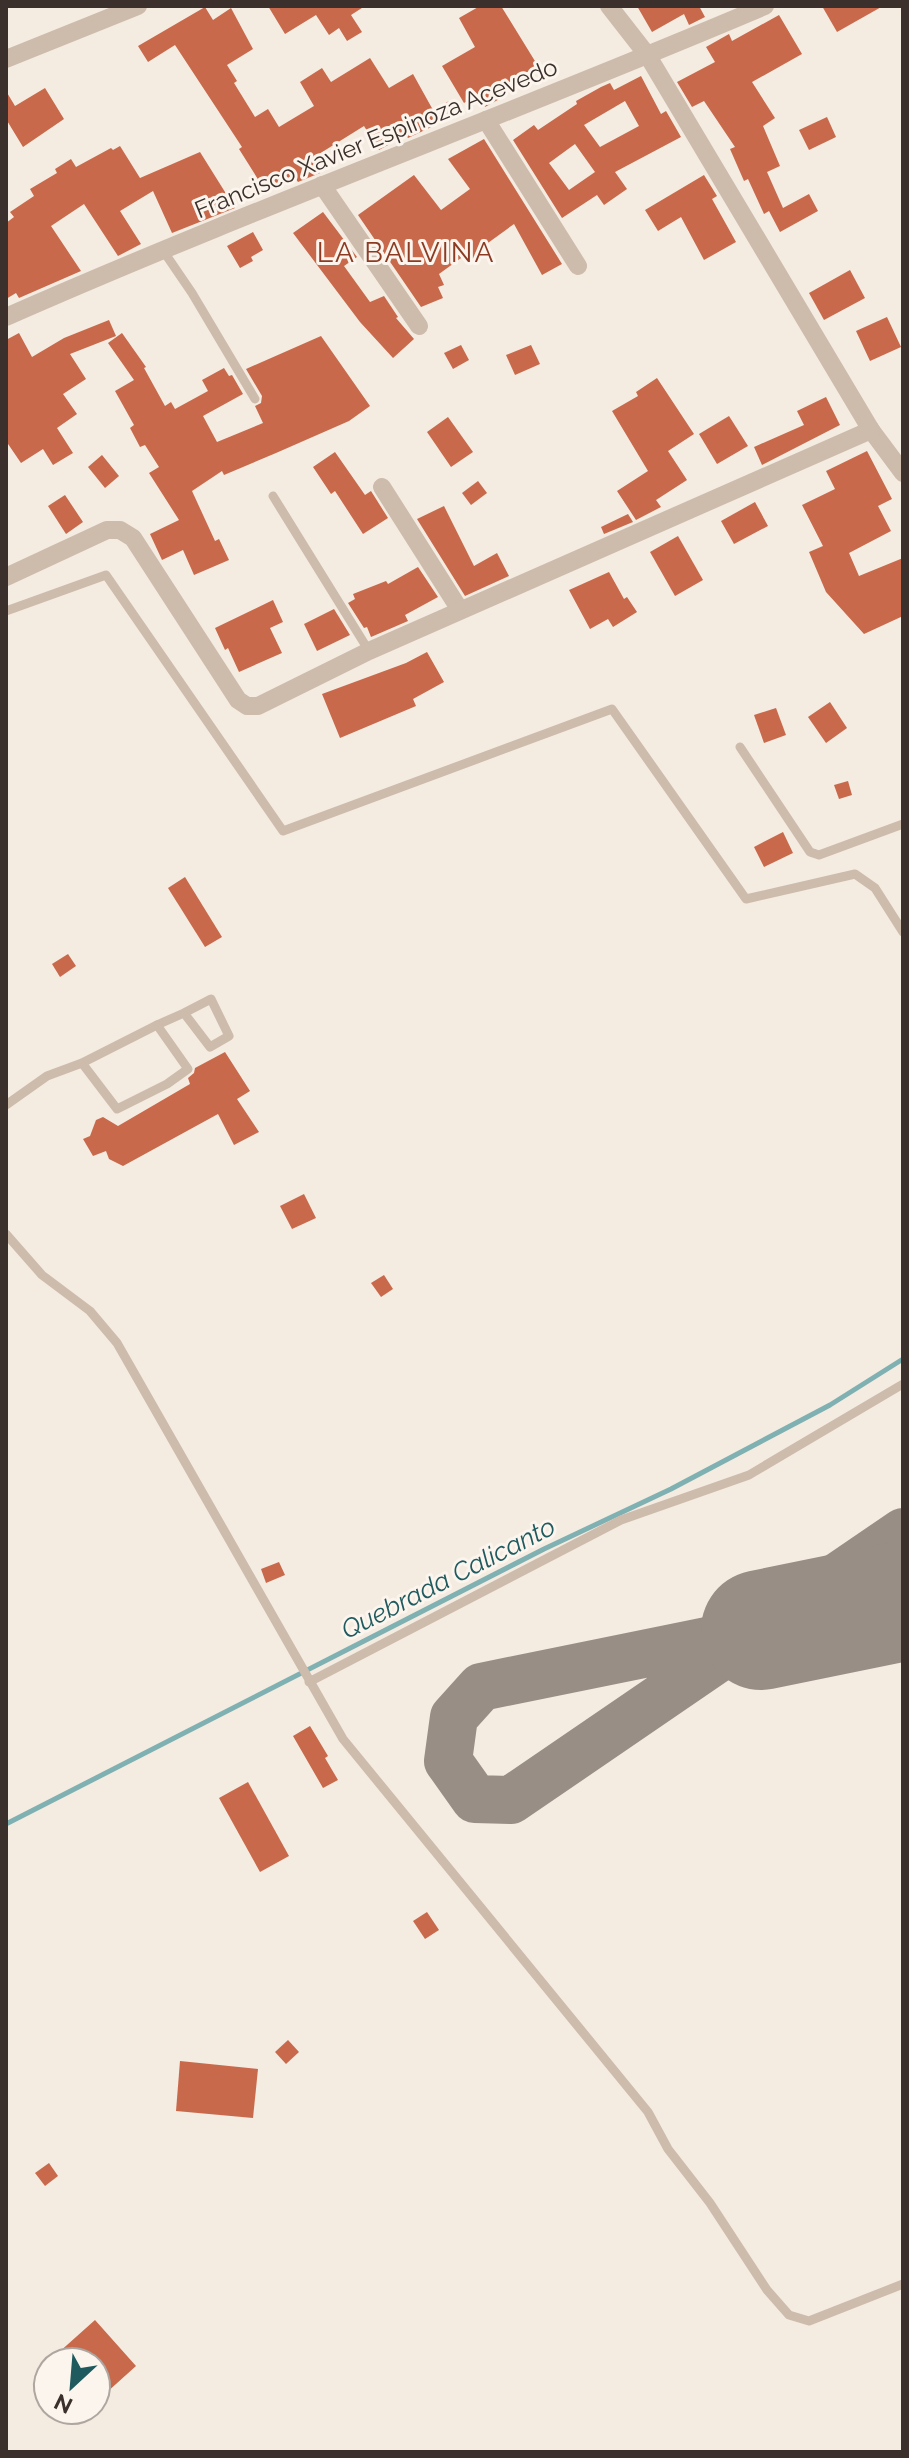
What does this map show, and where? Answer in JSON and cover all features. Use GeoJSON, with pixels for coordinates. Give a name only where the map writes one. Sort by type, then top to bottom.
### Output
{"type":"FeatureCollection","features":[{"type":"Feature","properties":{"kind":"street"},"geometry":{"type":"LineString","coordinates":[[6,59],[138,6]]}},
{"type":"Feature","properties":{"kind":"street"},"geometry":{"type":"LineString","coordinates":[[609,6],[648,56],[871,430],[897,455],[903,473]]}},
{"type":"Feature","properties":{"kind":"street","name":"Francisco Xavier Espinoza Acevedo"},"geometry":{"type":"LineString","coordinates":[[6,317],[162,249],[648,56],[765,6]]}},
{"type":"Feature","properties":{"kind":"street"},"geometry":{"type":"LineString","coordinates":[[486,120],[578,266]]}},
{"type":"Feature","properties":{"kind":"street"},"geometry":{"type":"LineString","coordinates":[[322,185],[419,326]]}},
{"type":"Feature","properties":{"kind":"street"},"geometry":{"type":"LineString","coordinates":[[6,577],[107,530],[120,530],[133,538],[238,700],[247,706],[258,706],[460,610],[871,430]]}},
{"type":"Feature","properties":{"kind":"street"},"geometry":{"type":"LineString","coordinates":[[382,487],[460,610]]}},
{"type":"Feature","properties":{"kind":"lane"},"geometry":{"type":"LineString","coordinates":[[162,249],[255,399]]}},
{"type":"Feature","properties":{"kind":"lane"},"geometry":{"type":"LineString","coordinates":[[273,496],[369,651]]}},
{"type":"Feature","properties":{"kind":"lane"},"geometry":{"type":"LineString","coordinates":[[6,611],[106,575],[283,831],[612,709],[746,899],[855,874],[875,888],[903,932]]}},
{"type":"Feature","properties":{"kind":"lane"},"geometry":{"type":"LineString","coordinates":[[740,747],[810,852],[819,855],[903,824]]}},
{"type":"Feature","properties":{"kind":"lane"},"geometry":{"type":"LineString","coordinates":[[6,1105],[47,1076],[82,1063],[211,999],[229,1036],[210,1047],[184,1013]]}},
{"type":"Feature","properties":{"kind":"lane"},"geometry":{"type":"LineString","coordinates":[[82,1063],[117,1109],[147,1094],[188,1069],[157,1025]]}},
{"type":"Feature","properties":{"kind":"lane"},"geometry":{"type":"LineString","coordinates":[[6,1234],[42,1275],[90,1311],[117,1343],[343,1739],[648,2112],[668,2149],[710,2203],[767,2290],[789,2315],[809,2321],[903,2284]]}},
{"type":"Feature","properties":{"kind":"lane"},"geometry":{"type":"LineString","coordinates":[[309,1682],[621,1520],[749,1475],[903,1384]]}},
{"type":"Feature","properties":{"kind":"building"},"geometry":{"type":"Polygon","coordinates":[[[268,6],[365,6],[351,15],[362,32],[347,41],[339,28],[329,35],[316,15],[285,34],[268,6]]]}},
{"type":"Feature","properties":{"kind":"building"},"geometry":{"type":"Polygon","coordinates":[[[480,6],[501,6],[538,66],[498,89],[503,97],[485,107],[478,95],[464,103],[442,66],[475,47],[459,18],[480,6]]]}},
{"type":"Feature","properties":{"kind":"building"},"geometry":{"type":"Polygon","coordinates":[[[637,6],[699,6],[705,17],[689,25],[684,14],[652,32],[637,6]]]}},
{"type":"Feature","properties":{"kind":"building"},"geometry":{"type":"Polygon","coordinates":[[[822,6],[883,6],[837,32],[822,6]]]}},
{"type":"Feature","properties":{"kind":"building"},"geometry":{"type":"Polygon","coordinates":[[[205,7],[213,20],[231,8],[253,49],[227,65],[255,117],[268,109],[279,127],[314,106],[300,82],[322,68],[331,82],[370,58],[389,88],[413,74],[433,110],[449,101],[457,115],[408,138],[406,135],[379,150],[364,126],[311,159],[320,173],[298,182],[293,175],[266,192],[239,149],[242,147],[175,45],[148,62],[138,46],[205,7]]]}},
{"type":"Feature","properties":{"kind":"building"},"geometry":{"type":"Polygon","coordinates":[[[779,15],[802,54],[752,82],[775,118],[763,126],[780,166],[767,172],[783,208],[809,194],[818,211],[780,232],[769,211],[764,214],[748,179],[744,181],[730,149],[735,147],[704,101],[692,107],[677,82],[715,62],[706,47],[729,34],[732,41],[779,15]]]}},
{"type":"Feature","properties":{"kind":"building"},"geometry":{"type":"Polygon","coordinates":[[[641,76],[661,114],[666,111],[681,137],[615,172],[627,189],[604,205],[597,195],[562,218],[513,140],[534,125],[538,130],[577,104],[576,101],[601,87],[610,83],[614,90],[641,76]],[[625,101],[584,125],[600,147],[639,126],[625,101]],[[575,144],[549,163],[569,190],[595,172],[575,144]]]}},
{"type":"Feature","properties":{"kind":"building"},"geometry":{"type":"Polygon","coordinates":[[[45,88],[64,119],[23,147],[6,119],[6,91],[15,106],[45,88]]]}},
{"type":"Feature","properties":{"kind":"building"},"geometry":{"type":"Polygon","coordinates":[[[827,117],[836,137],[809,150],[799,130],[827,117]]]}},
{"type":"Feature","properties":{"kind":"building"},"geometry":{"type":"Polygon","coordinates":[[[484,139],[562,264],[542,275],[514,224],[481,248],[486,254],[475,262],[468,253],[439,274],[444,285],[438,287],[443,298],[421,307],[358,215],[414,175],[441,210],[470,189],[448,159],[484,139]]]}},
{"type":"Feature","properties":{"kind":"building"},"geometry":{"type":"Polygon","coordinates":[[[120,146],[140,178],[200,152],[235,208],[172,233],[153,191],[120,211],[141,244],[118,256],[84,204],[51,226],[81,271],[19,298],[16,293],[6,299],[6,223],[14,217],[10,212],[34,196],[30,189],[57,173],[55,169],[71,159],[76,167],[120,146]]]}},
{"type":"Feature","properties":{"kind":"building"},"geometry":{"type":"Polygon","coordinates":[[[704,175],[717,196],[712,199],[736,242],[704,260],[681,217],[658,231],[645,210],[704,175]]]}},
{"type":"Feature","properties":{"kind":"building"},"geometry":{"type":"Polygon","coordinates":[[[323,212],[357,257],[344,266],[370,302],[384,296],[396,318],[414,339],[393,358],[360,322],[293,233],[323,212]]]}},
{"type":"Feature","properties":{"kind":"building"},"geometry":{"type":"Polygon","coordinates":[[[253,232],[263,250],[251,257],[253,261],[240,268],[227,246],[253,232]]]}},
{"type":"Feature","properties":{"kind":"building"},"geometry":{"type":"Polygon","coordinates":[[[850,270],[865,298],[824,320],[809,293],[850,270]]]}},
{"type":"Feature","properties":{"kind":"building"},"geometry":{"type":"Polygon","coordinates":[[[887,317],[901,347],[870,361],[856,331],[887,317]]]}},
{"type":"Feature","properties":{"kind":"building"},"geometry":{"type":"Polygon","coordinates":[[[109,320],[116,336],[70,354],[86,379],[63,394],[77,414],[57,428],[73,453],[53,465],[43,449],[21,463],[6,441],[6,340],[19,333],[32,357],[64,338],[109,320]]]}},
{"type":"Feature","properties":{"kind":"building"},"geometry":{"type":"Polygon","coordinates":[[[122,333],[146,367],[165,406],[171,402],[175,409],[208,391],[202,380],[224,368],[229,376],[232,375],[243,394],[203,416],[217,442],[263,423],[255,406],[261,403],[262,396],[246,369],[321,336],[370,406],[349,421],[224,475],[222,471],[192,491],[215,541],[219,539],[229,560],[194,575],[183,550],[162,560],[150,534],[179,520],[149,473],[159,467],[145,445],[140,447],[130,428],[134,425],[115,391],[134,380],[108,343],[122,333]]]}},
{"type":"Feature","properties":{"kind":"building"},"geometry":{"type":"Polygon","coordinates":[[[461,345],[469,360],[453,369],[444,353],[461,345]]]}},
{"type":"Feature","properties":{"kind":"building"},"geometry":{"type":"Polygon","coordinates":[[[531,345],[540,364],[515,375],[506,355],[531,345]]]}},
{"type":"Feature","properties":{"kind":"building"},"geometry":{"type":"Polygon","coordinates":[[[657,378],[694,434],[668,451],[687,480],[656,500],[661,507],[636,520],[617,491],[648,471],[612,411],[638,396],[636,392],[657,378]]]}},
{"type":"Feature","properties":{"kind":"building"},"geometry":{"type":"Polygon","coordinates":[[[826,397],[840,425],[762,465],[754,447],[804,425],[797,411],[826,397]]]}},
{"type":"Feature","properties":{"kind":"building"},"geometry":{"type":"Polygon","coordinates":[[[729,416],[748,446],[717,464],[699,434],[729,416]]]}},
{"type":"Feature","properties":{"kind":"building"},"geometry":{"type":"Polygon","coordinates":[[[448,417],[473,452],[451,467],[427,432],[448,417]]]}},
{"type":"Feature","properties":{"kind":"building"},"geometry":{"type":"Polygon","coordinates":[[[867,451],[892,499],[878,506],[891,531],[849,553],[859,576],[903,558],[903,616],[864,634],[826,592],[809,552],[823,546],[802,505],[835,489],[826,471],[867,451]]]}},
{"type":"Feature","properties":{"kind":"building"},"geometry":{"type":"Polygon","coordinates":[[[335,452],[365,495],[371,491],[388,518],[363,534],[335,491],[331,494],[313,467],[335,452]]]}},
{"type":"Feature","properties":{"kind":"building"},"geometry":{"type":"Polygon","coordinates":[[[102,455],[119,476],[105,488],[88,467],[102,455]]]}},
{"type":"Feature","properties":{"kind":"building"},"geometry":{"type":"Polygon","coordinates":[[[478,481],[487,493],[471,505],[462,493],[478,481]]]}},
{"type":"Feature","properties":{"kind":"building"},"geometry":{"type":"Polygon","coordinates":[[[65,495],[83,522],[66,534],[48,506],[65,495]]]}},
{"type":"Feature","properties":{"kind":"building"},"geometry":{"type":"Polygon","coordinates":[[[755,502],[768,526],[734,544],[721,521],[755,502]]]}},
{"type":"Feature","properties":{"kind":"building"},"geometry":{"type":"Polygon","coordinates":[[[444,506],[474,566],[497,553],[509,576],[465,596],[417,519],[444,506]]]}},
{"type":"Feature","properties":{"kind":"building"},"geometry":{"type":"Polygon","coordinates":[[[628,514],[633,522],[604,534],[601,527],[628,514]]]}},
{"type":"Feature","properties":{"kind":"building"},"geometry":{"type":"Polygon","coordinates":[[[678,536],[703,580],[675,596],[650,552],[678,536]]]}},
{"type":"Feature","properties":{"kind":"building"},"geometry":{"type":"Polygon","coordinates":[[[418,567],[438,597],[405,615],[408,621],[371,637],[348,603],[355,599],[353,594],[386,581],[388,584],[418,567]]]}},
{"type":"Feature","properties":{"kind":"building"},"geometry":{"type":"Polygon","coordinates":[[[609,572],[624,599],[627,597],[637,612],[613,627],[608,619],[590,629],[569,590],[609,572]]]}},
{"type":"Feature","properties":{"kind":"building"},"geometry":{"type":"Polygon","coordinates":[[[273,600],[283,622],[270,628],[282,653],[239,672],[215,628],[273,600]]]}},
{"type":"Feature","properties":{"kind":"building"},"geometry":{"type":"Polygon","coordinates":[[[334,609],[350,635],[317,651],[304,624],[334,609]]]}},
{"type":"Feature","properties":{"kind":"building"},"geometry":{"type":"Polygon","coordinates":[[[427,652],[444,682],[413,699],[416,706],[340,738],[322,694],[406,663],[427,652]]]}},
{"type":"Feature","properties":{"kind":"building"},"geometry":{"type":"Polygon","coordinates":[[[830,702],[847,728],[826,743],[808,717],[830,702]]]}},
{"type":"Feature","properties":{"kind":"building"},"geometry":{"type":"Polygon","coordinates":[[[776,708],[786,735],[764,743],[754,715],[776,708]]]}},
{"type":"Feature","properties":{"kind":"building"},"geometry":{"type":"Polygon","coordinates":[[[848,781],[852,795],[839,799],[834,785],[848,781]]]}},
{"type":"Feature","properties":{"kind":"building"},"geometry":{"type":"Polygon","coordinates":[[[783,832],[793,853],[764,867],[754,847],[783,832]]]}},
{"type":"Feature","properties":{"kind":"building"},"geometry":{"type":"Polygon","coordinates":[[[185,877],[222,937],[205,947],[168,888],[185,877]]]}},
{"type":"Feature","properties":{"kind":"building"},"geometry":{"type":"Polygon","coordinates":[[[68,954],[76,966],[60,977],[52,964],[68,954]]]}},
{"type":"Feature","properties":{"kind":"building"},"geometry":{"type":"Polygon","coordinates":[[[225,1052],[250,1091],[237,1099],[259,1132],[234,1145],[218,1114],[123,1166],[109,1159],[106,1151],[93,1156],[83,1139],[90,1136],[96,1120],[103,1117],[118,1126],[190,1084],[188,1078],[195,1068],[225,1052]]]}},
{"type":"Feature","properties":{"kind":"building"},"geometry":{"type":"Polygon","coordinates":[[[304,1194],[316,1218],[292,1229],[280,1206],[304,1194]]]}},
{"type":"Feature","properties":{"kind":"building"},"geometry":{"type":"Polygon","coordinates":[[[384,1275],[393,1289],[381,1297],[371,1283],[384,1275]]]}},
{"type":"Feature","properties":{"kind":"building"},"geometry":{"type":"Polygon","coordinates":[[[279,1562],[285,1575],[266,1583],[261,1569],[279,1562]]]}},
{"type":"Feature","properties":{"kind":"building"},"geometry":{"type":"Polygon","coordinates":[[[310,1726],[338,1780],[323,1788],[293,1736],[310,1726]]]}},
{"type":"Feature","properties":{"kind":"building"},"geometry":{"type":"Polygon","coordinates":[[[248,1782],[289,1856],[260,1872],[219,1798],[248,1782]]]}},
{"type":"Feature","properties":{"kind":"building"},"geometry":{"type":"Polygon","coordinates":[[[427,1912],[439,1930],[425,1939],[413,1921],[427,1912]]]}},
{"type":"Feature","properties":{"kind":"building"},"geometry":{"type":"Polygon","coordinates":[[[288,2040],[299,2052],[286,2064],[275,2052],[288,2040]]]}},
{"type":"Feature","properties":{"kind":"building"},"geometry":{"type":"Polygon","coordinates":[[[180,2061],[258,2069],[253,2118],[176,2111],[180,2061]]]}},
{"type":"Feature","properties":{"kind":"building"},"geometry":{"type":"Polygon","coordinates":[[[49,2163],[58,2176],[45,2186],[35,2173],[49,2163]]]}},
{"type":"Feature","properties":{"kind":"building"},"geometry":{"type":"Polygon","coordinates":[[[95,2320],[136,2366],[112,2388],[112,2346],[66,2346],[95,2320]]]}},
{"type":"Feature","properties":{"kind":"waterway","name":"Quebrada Calicanto"},"geometry":{"type":"LineString","coordinates":[[6,1824],[544,1549],[671,1489],[830,1405],[903,1359]]}},
{"type":"Feature","properties":{"kind":"taxiway"},"geometry":{"type":"LineString","coordinates":[[761,1630],[481,1687],[454,1717],[448,1761],[475,1799],[511,1800],[903,1532]]}},
{"type":"Feature","properties":{"kind":"runway"},"geometry":{"type":"LineString","coordinates":[[761,1630],[903,1601]]}},
{"type":"Feature","properties":{"kind":"district","name":"LA BALVINA"},"geometry":{"type":"Point","coordinates":[406,252]}}]}
